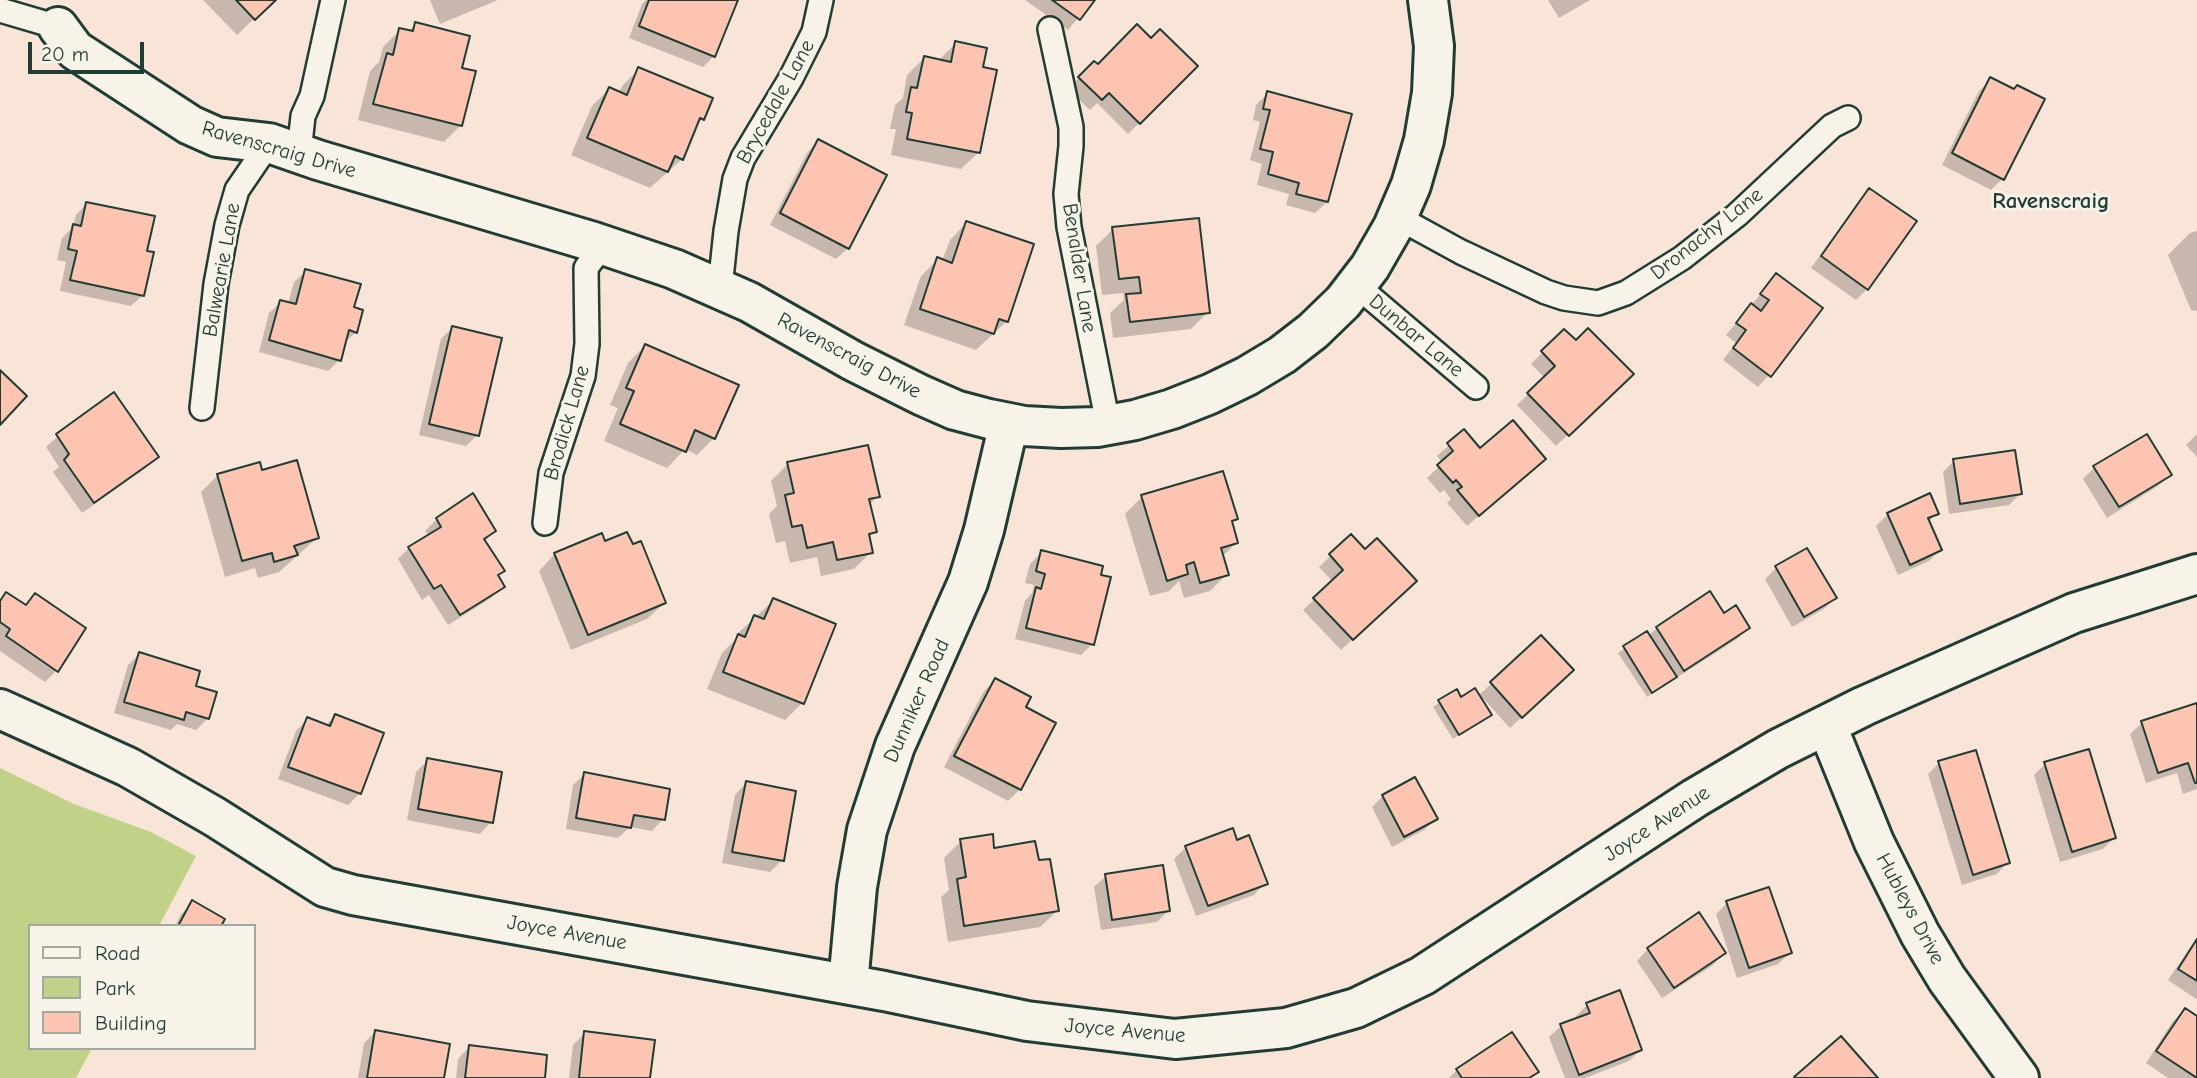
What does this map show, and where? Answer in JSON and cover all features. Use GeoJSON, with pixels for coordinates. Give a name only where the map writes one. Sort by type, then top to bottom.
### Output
{"type":"FeatureCollection","features":[{"type":"Feature","properties":{"kind":"street","name":"Ravenscraig Drive"},"geometry":{"type":"LineString","coordinates":[[58,27],[75,50],[190,125],[217,137],[284,148],[674,269],[720,288],[921,396],[955,410],[1009,423],[1061,428],[1135,419],[1172,409],[1210,394],[1282,355],[1313,331],[1343,302],[1370,267],[1397,217],[1411,185],[1421,151],[1432,93],[1434,46],[1428,0]]}},
{"type":"Feature","properties":{"kind":"street","name":"Dunniker Road"},"geometry":{"type":"LineString","coordinates":[[848,984],[857,887],[870,821],[895,746],[968,582],[1009,423]]}},
{"type":"Feature","properties":{"kind":"street","name":"Joyce Avenue"},"geometry":{"type":"LineString","coordinates":[[0,709],[99,753],[166,788],[325,887],[353,895],[848,984],[1027,1021],[1175,1039],[1286,1028],[1356,1008],[1422,976],[1695,798],[1778,750],[1864,706],[2074,613],[2197,574]]}},
{"type":"Feature","properties":{"kind":"street","name":"Hubleys Drive"},"geometry":{"type":"LineString","coordinates":[[1827,726],[1874,842],[1920,934],[1947,979],[2019,1078]]}},
{"type":"Feature","properties":{"kind":"lane"},"geometry":{"type":"LineString","coordinates":[[284,148],[312,96],[333,0]]}},
{"type":"Feature","properties":{"kind":"lane","name":"Brycedale Lane"},"geometry":{"type":"LineString","coordinates":[[720,288],[735,179],[743,158],[802,58],[814,32],[821,0]]}},
{"type":"Feature","properties":{"kind":"lane"},"geometry":{"type":"LineString","coordinates":[[0,10],[58,27]]}},
{"type":"Feature","properties":{"kind":"lane","name":"Benalder Lane"},"geometry":{"type":"LineString","coordinates":[[1051,29],[1072,146],[1066,194],[1069,227],[1108,424]]}},
{"type":"Feature","properties":{"kind":"lane","name":"Dronachy Lane"},"geometry":{"type":"LineString","coordinates":[[1397,217],[1484,264],[1546,292],[1598,303],[1612,300],[1682,258],[1737,215],[1832,126],[1847,118]]}},
{"type":"Feature","properties":{"kind":"lane","name":"Balwearie Lane"},"geometry":{"type":"LineString","coordinates":[[202,408],[208,342],[228,225],[237,190],[284,148]]}},
{"type":"Feature","properties":{"kind":"lane","name":"Brodick Lane"},"geometry":{"type":"LineString","coordinates":[[545,523],[551,473],[583,376],[587,344],[586,268],[603,246]]}},
{"type":"Feature","properties":{"kind":"lane","name":"Dunbar Lane"},"geometry":{"type":"LineString","coordinates":[[1356,285],[1476,387]]}},
{"type":"Feature","properties":{"kind":"green space"},"geometry":{"type":"Polygon","coordinates":[[[0,768],[74,804],[151,832],[196,856],[160,924],[28,924],[28,1050],[91,1050],[76,1078],[0,1078],[0,768]]]}},
{"type":"Feature","properties":{"kind":"building"},"geometry":{"type":"Polygon","coordinates":[[[236,0],[276,0],[255,20],[236,0]]]}},
{"type":"Feature","properties":{"kind":"building"},"geometry":{"type":"Polygon","coordinates":[[[649,0],[738,0],[715,57],[639,26],[649,0]]]}},
{"type":"Feature","properties":{"kind":"building"},"geometry":{"type":"Polygon","coordinates":[[[1052,0],[1095,0],[1080,20],[1052,0]]]}},
{"type":"Feature","properties":{"kind":"building"},"geometry":{"type":"Polygon","coordinates":[[[415,22],[470,36],[462,68],[476,71],[462,126],[373,104],[387,53],[393,55],[399,28],[413,31],[415,22]]]}},
{"type":"Feature","properties":{"kind":"building"},"geometry":{"type":"Polygon","coordinates":[[[1137,24],[1151,38],[1160,29],[1198,66],[1140,124],[1109,93],[1102,100],[1078,77],[1094,61],[1098,64],[1137,24]]]}},
{"type":"Feature","properties":{"kind":"building"},"geometry":{"type":"Polygon","coordinates":[[[955,41],[987,48],[983,67],[997,70],[980,153],[907,139],[912,113],[906,112],[911,87],[917,88],[924,56],[951,62],[955,41]]]}},
{"type":"Feature","properties":{"kind":"building"},"geometry":{"type":"Polygon","coordinates":[[[638,67],[713,98],[704,120],[700,118],[683,160],[675,156],[668,172],[587,138],[609,87],[627,95],[638,67]]]}},
{"type":"Feature","properties":{"kind":"building"},"geometry":{"type":"Polygon","coordinates":[[[1990,77],[2014,89],[2017,85],[2045,99],[2004,180],[1952,153],[1990,77]]]}},
{"type":"Feature","properties":{"kind":"building"},"geometry":{"type":"Polygon","coordinates":[[[1267,91],[1352,114],[1328,202],[1296,194],[1299,183],[1268,174],[1273,152],[1260,149],[1270,110],[1263,109],[1267,91]]]}},
{"type":"Feature","properties":{"kind":"building"},"geometry":{"type":"Polygon","coordinates":[[[818,139],[887,175],[849,249],[780,213],[818,139]]]}},
{"type":"Feature","properties":{"kind":"building"},"geometry":{"type":"Polygon","coordinates":[[[1869,188],[1917,221],[1868,290],[1821,256],[1869,188]]]}},
{"type":"Feature","properties":{"kind":"building"},"geometry":{"type":"Polygon","coordinates":[[[86,202],[155,216],[147,251],[154,252],[144,296],[70,280],[77,251],[68,249],[73,224],[81,226],[86,202]]]}},
{"type":"Feature","properties":{"kind":"building"},"geometry":{"type":"Polygon","coordinates":[[[1199,218],[1210,313],[1130,322],[1126,294],[1141,293],[1139,277],[1119,279],[1112,227],[1199,218]]]}},
{"type":"Feature","properties":{"kind":"building"},"geometry":{"type":"Polygon","coordinates":[[[966,221],[1034,244],[1008,322],[999,319],[994,334],[920,309],[937,257],[952,263],[966,221]]]}},
{"type":"Feature","properties":{"kind":"building"},"geometry":{"type":"Polygon","coordinates":[[[305,269],[361,284],[354,307],[363,310],[357,333],[349,330],[341,361],[269,340],[280,300],[296,304],[305,269]]]}},
{"type":"Feature","properties":{"kind":"building"},"geometry":{"type":"Polygon","coordinates":[[[1776,273],[1823,308],[1771,377],[1733,348],[1746,330],[1736,323],[1751,303],[1761,311],[1769,300],[1760,294],[1776,273]]]}},
{"type":"Feature","properties":{"kind":"building"},"geometry":{"type":"Polygon","coordinates":[[[452,326],[502,338],[479,436],[429,424],[452,326]]]}},
{"type":"Feature","properties":{"kind":"building"},"geometry":{"type":"Polygon","coordinates":[[[1588,328],[1634,374],[1569,436],[1527,393],[1555,366],[1541,351],[1564,329],[1576,340],[1588,328]]]}},
{"type":"Feature","properties":{"kind":"building"},"geometry":{"type":"Polygon","coordinates":[[[645,344],[739,385],[715,439],[695,430],[686,452],[620,424],[634,391],[626,388],[645,344]]]}},
{"type":"Feature","properties":{"kind":"building"},"geometry":{"type":"Polygon","coordinates":[[[0,370],[27,396],[0,425],[0,370]]]}},
{"type":"Feature","properties":{"kind":"building"},"geometry":{"type":"Polygon","coordinates":[[[114,392],[159,457],[94,503],[64,460],[69,454],[56,434],[114,392]]]}},
{"type":"Feature","properties":{"kind":"building"},"geometry":{"type":"Polygon","coordinates":[[[1513,420],[1546,459],[1479,516],[1457,490],[1462,487],[1456,480],[1453,483],[1437,465],[1453,451],[1447,443],[1464,429],[1480,448],[1513,420]]]}},
{"type":"Feature","properties":{"kind":"building"},"geometry":{"type":"Polygon","coordinates":[[[2147,434],[2172,475],[2119,507],[2093,466],[2147,434]]]}},
{"type":"Feature","properties":{"kind":"building"},"geometry":{"type":"Polygon","coordinates":[[[868,445],[880,497],[869,499],[877,532],[869,534],[873,553],[837,560],[833,542],[807,548],[802,525],[792,527],[785,495],[794,493],[787,462],[868,445]]]}},
{"type":"Feature","properties":{"kind":"building"},"geometry":{"type":"Polygon","coordinates":[[[2015,450],[2022,494],[1960,504],[1953,459],[2015,450]]]}},
{"type":"Feature","properties":{"kind":"building"},"geometry":{"type":"Polygon","coordinates":[[[297,460],[319,538],[294,546],[298,555],[274,562],[272,553],[242,561],[217,474],[260,462],[262,470],[297,460]]]}},
{"type":"Feature","properties":{"kind":"building"},"geometry":{"type":"Polygon","coordinates":[[[1223,471],[1238,519],[1232,521],[1238,543],[1221,548],[1229,575],[1200,583],[1194,562],[1186,565],[1188,574],[1167,581],[1141,495],[1223,471]]]}},
{"type":"Feature","properties":{"kind":"building"},"geometry":{"type":"Polygon","coordinates":[[[473,493],[496,531],[484,539],[505,571],[498,575],[505,587],[460,615],[441,585],[434,589],[408,547],[441,527],[436,518],[473,493]]]}},
{"type":"Feature","properties":{"kind":"building"},"geometry":{"type":"Polygon","coordinates":[[[1930,493],[1939,514],[1928,518],[1942,550],[1910,565],[1887,513],[1930,493]]]}},
{"type":"Feature","properties":{"kind":"building"},"geometry":{"type":"Polygon","coordinates":[[[627,532],[633,544],[641,541],[666,603],[588,635],[554,553],[602,533],[605,541],[627,532]]]}},
{"type":"Feature","properties":{"kind":"building"},"geometry":{"type":"Polygon","coordinates":[[[1351,534],[1365,549],[1377,538],[1417,581],[1353,640],[1313,598],[1343,570],[1329,554],[1351,534]]]}},
{"type":"Feature","properties":{"kind":"building"},"geometry":{"type":"Polygon","coordinates":[[[1807,548],[1837,598],[1804,617],[1775,566],[1807,548]]]}},
{"type":"Feature","properties":{"kind":"building"},"geometry":{"type":"Polygon","coordinates":[[[1041,550],[1103,566],[1101,575],[1111,577],[1094,645],[1026,628],[1036,587],[1041,589],[1045,574],[1036,571],[1041,550]]]}},
{"type":"Feature","properties":{"kind":"building"},"geometry":{"type":"Polygon","coordinates":[[[1710,591],[1724,613],[1736,605],[1750,628],[1684,671],[1656,627],[1710,591]]]}},
{"type":"Feature","properties":{"kind":"building"},"geometry":{"type":"Polygon","coordinates":[[[6,592],[26,605],[35,593],[86,628],[58,672],[6,636],[10,629],[0,622],[0,601],[6,592]]]}},
{"type":"Feature","properties":{"kind":"building"},"geometry":{"type":"Polygon","coordinates":[[[773,598],[836,624],[804,704],[723,672],[738,634],[745,637],[754,615],[764,619],[773,598]]]}},
{"type":"Feature","properties":{"kind":"building"},"geometry":{"type":"Polygon","coordinates":[[[1647,631],[1677,677],[1652,693],[1623,646],[1647,631]]]}},
{"type":"Feature","properties":{"kind":"building"},"geometry":{"type":"Polygon","coordinates":[[[1541,635],[1574,670],[1522,718],[1490,682],[1541,635]]]}},
{"type":"Feature","properties":{"kind":"building"},"geometry":{"type":"Polygon","coordinates":[[[139,652],[200,671],[196,686],[217,692],[209,719],[186,712],[184,720],[124,702],[139,652]]]}},
{"type":"Feature","properties":{"kind":"building"},"geometry":{"type":"Polygon","coordinates":[[[995,678],[1031,697],[1026,707],[1056,723],[1021,790],[954,756],[995,678]]]}},
{"type":"Feature","properties":{"kind":"building"},"geometry":{"type":"Polygon","coordinates":[[[1475,688],[1492,715],[1459,735],[1438,700],[1457,689],[1461,697],[1475,688]]]}},
{"type":"Feature","properties":{"kind":"building"},"geometry":{"type":"Polygon","coordinates":[[[2197,703],[2197,783],[2188,763],[2158,773],[2141,721],[2197,703]]]}},
{"type":"Feature","properties":{"kind":"building"},"geometry":{"type":"Polygon","coordinates":[[[335,714],[384,733],[361,794],[288,767],[307,717],[330,726],[335,714]]]}},
{"type":"Feature","properties":{"kind":"building"},"geometry":{"type":"Polygon","coordinates":[[[2089,749],[2116,838],[2072,852],[2044,762],[2089,749]]]}},
{"type":"Feature","properties":{"kind":"building"},"geometry":{"type":"Polygon","coordinates":[[[1976,750],[2010,863],[1973,875],[1938,761],[1976,750]]]}},
{"type":"Feature","properties":{"kind":"building"},"geometry":{"type":"Polygon","coordinates":[[[427,758],[502,772],[493,823],[418,809],[427,758]]]}},
{"type":"Feature","properties":{"kind":"building"},"geometry":{"type":"Polygon","coordinates":[[[584,772],[670,789],[665,820],[634,815],[631,828],[576,818],[584,772]]]}},
{"type":"Feature","properties":{"kind":"building"},"geometry":{"type":"Polygon","coordinates":[[[1415,777],[1438,819],[1404,837],[1382,795],[1415,777]]]}},
{"type":"Feature","properties":{"kind":"building"},"geometry":{"type":"Polygon","coordinates":[[[746,781],[796,791],[784,861],[732,852],[746,781]]]}},
{"type":"Feature","properties":{"kind":"building"},"geometry":{"type":"Polygon","coordinates":[[[1233,828],[1237,840],[1249,835],[1268,884],[1208,906],[1185,846],[1233,828]]]}},
{"type":"Feature","properties":{"kind":"building"},"geometry":{"type":"Polygon","coordinates":[[[993,834],[994,848],[1035,841],[1039,860],[1050,859],[1059,911],[964,926],[957,879],[966,877],[960,839],[993,834]]]}},
{"type":"Feature","properties":{"kind":"building"},"geometry":{"type":"Polygon","coordinates":[[[1163,865],[1170,911],[1112,920],[1105,874],[1163,865]]]}},
{"type":"Feature","properties":{"kind":"building"},"geometry":{"type":"Polygon","coordinates":[[[1769,887],[1792,953],[1749,968],[1726,901],[1769,887]]]}},
{"type":"Feature","properties":{"kind":"building"},"geometry":{"type":"Polygon","coordinates":[[[192,900],[225,919],[222,924],[179,924],[192,900]]]}},
{"type":"Feature","properties":{"kind":"building"},"geometry":{"type":"Polygon","coordinates":[[[1699,912],[1726,953],[1674,988],[1647,948],[1699,912]]]}},
{"type":"Feature","properties":{"kind":"building"},"geometry":{"type":"Polygon","coordinates":[[[2197,939],[2197,981],[2178,969],[2197,939]]]}},
{"type":"Feature","properties":{"kind":"building"},"geometry":{"type":"Polygon","coordinates":[[[1620,990],[1642,1050],[1579,1075],[1560,1024],[1590,1013],[1586,1003],[1620,990]]]}},
{"type":"Feature","properties":{"kind":"building"},"geometry":{"type":"Polygon","coordinates":[[[2185,1008],[2197,1016],[2197,1078],[2156,1051],[2185,1008]]]}},
{"type":"Feature","properties":{"kind":"building"},"geometry":{"type":"Polygon","coordinates":[[[375,1030],[450,1044],[444,1078],[367,1078],[375,1030]]]}},
{"type":"Feature","properties":{"kind":"building"},"geometry":{"type":"Polygon","coordinates":[[[584,1031],[655,1040],[650,1078],[579,1078],[584,1031]]]}},
{"type":"Feature","properties":{"kind":"building"},"geometry":{"type":"Polygon","coordinates":[[[1512,1032],[1539,1072],[1529,1078],[1462,1078],[1456,1069],[1512,1032]]]}},
{"type":"Feature","properties":{"kind":"building"},"geometry":{"type":"Polygon","coordinates":[[[1841,1036],[1878,1078],[1794,1077],[1841,1036]]]}},
{"type":"Feature","properties":{"kind":"building"},"geometry":{"type":"Polygon","coordinates":[[[469,1045],[547,1055],[545,1078],[465,1078],[469,1045]]]}},
{"type":"Feature","properties":{"kind":"district","name":"Ravenscraig"},"geometry":{"type":"Point","coordinates":[2051,201]}}]}
